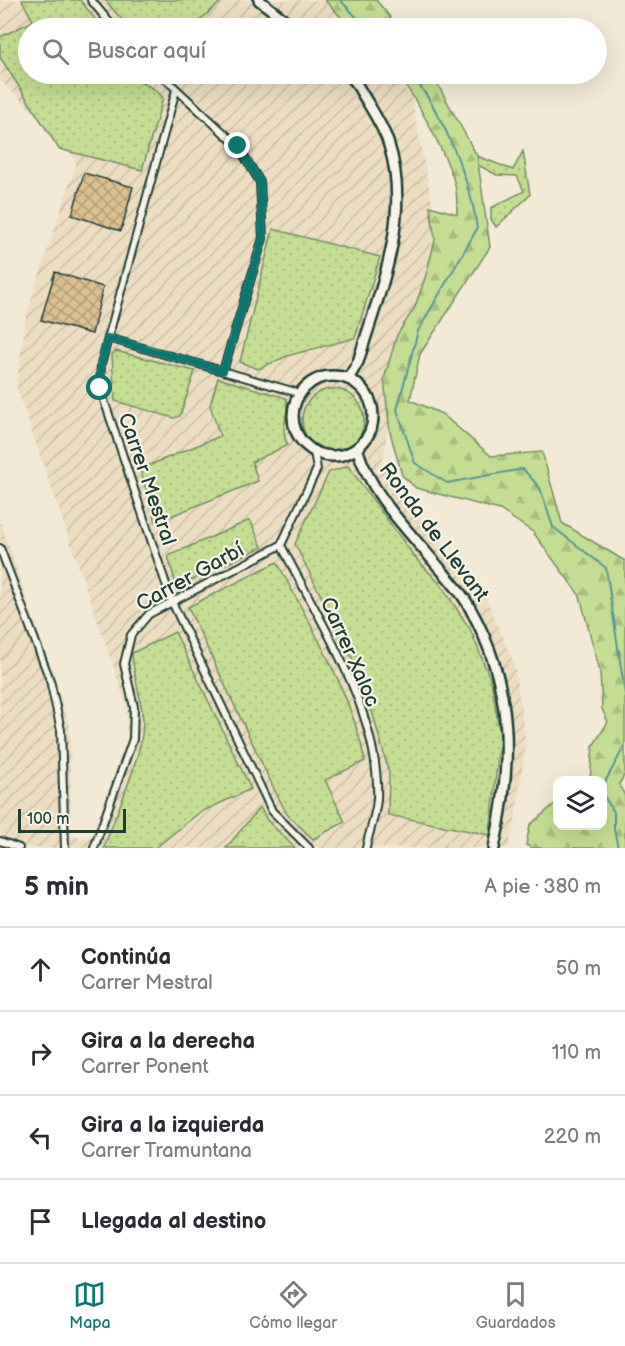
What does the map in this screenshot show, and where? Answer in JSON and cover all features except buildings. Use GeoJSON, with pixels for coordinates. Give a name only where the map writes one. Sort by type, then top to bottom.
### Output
{"type":"FeatureCollection","features":[{"type":"Feature","properties":{"kind":"main road"},"geometry":{"type":"LineString","coordinates":[[259,0],[282,18]]}},
{"type":"Feature","properties":{"kind":"main road"},"geometry":{"type":"LineString","coordinates":[[348,379],[358,362],[396,232],[396,186],[388,141],[357,84]]}},
{"type":"Feature","properties":{"kind":"main road"},"geometry":{"type":"LineString","coordinates":[[335,376],[348,379],[365,392],[372,406],[373,420],[366,440],[357,448],[336,455],[314,452],[298,437],[294,428],[292,414],[300,393],[309,383],[322,377],[335,376]]}},
{"type":"Feature","properties":{"kind":"main road","name":"Ronda de Llevant"},"geometry":{"type":"LineString","coordinates":[[357,448],[363,468],[380,495],[470,606],[490,649],[502,691],[508,729],[507,778],[494,848]]}},
{"type":"Feature","properties":{"kind":"street"},"geometry":{"type":"LineString","coordinates":[[91,0],[106,18]]}},
{"type":"Feature","properties":{"kind":"street"},"geometry":{"type":"LineString","coordinates":[[170,84],[238,146],[260,182],[263,238],[223,371]]}},
{"type":"Feature","properties":{"kind":"street","name":"Carrer Mestral"},"geometry":{"type":"LineString","coordinates":[[176,90],[101,364],[100,388],[172,602],[272,811],[309,848]]}},
{"type":"Feature","properties":{"kind":"street"},"geometry":{"type":"LineString","coordinates":[[108,338],[300,393]]}},
{"type":"Feature","properties":{"kind":"street"},"geometry":{"type":"LineString","coordinates":[[281,545],[317,469],[314,452]]}},
{"type":"Feature","properties":{"kind":"street","name":"Carrer Garbí"},"geometry":{"type":"LineString","coordinates":[[94,848],[133,739],[134,707],[124,671],[127,644],[141,621],[172,602],[281,545]]}},
{"type":"Feature","properties":{"kind":"street","name":"Carrer Xaloc"},"geometry":{"type":"LineString","coordinates":[[281,545],[353,687],[375,757],[377,801],[366,848]]}},
{"type":"Feature","properties":{"kind":"street"},"geometry":{"type":"LineString","coordinates":[[0,548],[50,680],[61,730],[65,848]]}},
{"type":"Feature","properties":{"kind":"street"},"geometry":{"type":"LineString","coordinates":[[0,573],[9,570]]}},
{"type":"Feature","properties":{"kind":"street"},"geometry":{"type":"LineString","coordinates":[[3,842],[19,848]]}},
{"type":"Feature","properties":{"kind":"shaded area"},"geometry":{"type":"Polygon","coordinates":[[[0,0],[331,0],[348,18],[18,18],[18,84],[401,84],[411,96],[433,208],[432,259],[391,406],[382,465],[432,534],[481,586],[514,664],[526,744],[515,821],[508,848],[0,848],[0,520],[70,727],[71,837],[91,838],[126,744],[127,706],[16,386],[27,312],[76,164],[67,144],[0,80],[0,0]]]}},
{"type":"Feature","properties":{"kind":"green space"},"geometry":{"type":"Polygon","coordinates":[[[22,0],[80,0],[94,18],[31,18],[22,0]]]}},
{"type":"Feature","properties":{"kind":"green space"},"geometry":{"type":"Polygon","coordinates":[[[105,0],[223,0],[202,18],[120,18],[105,0]]]}},
{"type":"Feature","properties":{"kind":"green space"},"geometry":{"type":"Polygon","coordinates":[[[325,0],[376,0],[391,18],[342,18],[325,0]]]}},
{"type":"Feature","properties":{"kind":"green space"},"geometry":{"type":"Polygon","coordinates":[[[18,28],[18,84],[143,84],[163,98],[142,170],[59,149],[0,57],[0,37],[18,28]]]}},
{"type":"Feature","properties":{"kind":"green space"},"geometry":{"type":"Polygon","coordinates":[[[404,84],[437,84],[477,156],[490,247],[420,354],[410,400],[442,414],[491,456],[542,452],[562,523],[625,561],[625,774],[619,784],[625,796],[625,848],[532,848],[526,845],[530,825],[553,805],[553,830],[607,830],[607,776],[590,776],[593,746],[608,722],[602,709],[600,672],[580,596],[533,532],[500,510],[416,488],[402,475],[390,432],[384,379],[397,335],[415,307],[426,275],[435,240],[430,206],[457,214],[456,190],[448,164],[422,112],[404,84]]]}},
{"type":"Feature","properties":{"kind":"green space"},"geometry":{"type":"Polygon","coordinates":[[[523,151],[530,195],[496,227],[491,219],[491,208],[524,191],[517,176],[497,175],[478,165],[477,156],[513,170],[523,151]]]}},
{"type":"Feature","properties":{"kind":"green space"},"geometry":{"type":"Polygon","coordinates":[[[273,229],[380,257],[355,338],[287,356],[258,369],[240,362],[273,229]]]}},
{"type":"Feature","properties":{"kind":"green space"},"geometry":{"type":"Polygon","coordinates":[[[116,351],[195,371],[180,416],[174,418],[115,401],[112,355],[116,351]]]}},
{"type":"Feature","properties":{"kind":"green space"},"geometry":{"type":"Polygon","coordinates":[[[218,378],[286,398],[284,433],[288,445],[252,462],[258,481],[156,522],[140,469],[220,436],[210,405],[218,378]]]}},
{"type":"Feature","properties":{"kind":"green space"},"geometry":{"type":"Polygon","coordinates":[[[327,389],[339,389],[355,398],[362,408],[364,420],[362,432],[355,442],[339,451],[327,451],[316,446],[307,437],[302,426],[302,414],[307,403],[316,394],[327,389]]]}},
{"type":"Feature","properties":{"kind":"green space"},"geometry":{"type":"Polygon","coordinates":[[[348,466],[414,556],[441,585],[470,629],[491,681],[500,735],[490,835],[388,815],[389,773],[373,714],[353,660],[295,544],[329,472],[348,466]]]}},
{"type":"Feature","properties":{"kind":"green space"},"geometry":{"type":"Polygon","coordinates":[[[250,520],[262,547],[184,584],[175,581],[168,556],[250,520]]]}},
{"type":"Feature","properties":{"kind":"green space"},"geometry":{"type":"Polygon","coordinates":[[[277,562],[340,684],[359,735],[365,761],[325,780],[345,822],[313,839],[287,814],[188,607],[277,562]]]}},
{"type":"Feature","properties":{"kind":"green space"},"geometry":{"type":"Polygon","coordinates":[[[175,632],[251,789],[199,813],[155,848],[104,848],[134,767],[142,735],[142,712],[132,653],[175,632]]]}},
{"type":"Feature","properties":{"kind":"green space"},"geometry":{"type":"Polygon","coordinates":[[[260,807],[267,820],[295,848],[226,848],[260,807]]]}},
{"type":"Feature","properties":{"kind":"waterway"},"geometry":{"type":"LineString","coordinates":[[340,0],[357,18]]}},
{"type":"Feature","properties":{"kind":"waterway"},"geometry":{"type":"LineString","coordinates":[[418,84],[443,125],[462,169],[477,229],[418,331],[397,410],[415,463],[447,483],[523,469],[540,488],[553,527],[606,568],[625,694]]}},
{"type":"Feature","properties":{"kind":"waterway"},"geometry":{"type":"LineString","coordinates":[[618,848],[614,829],[614,812],[603,795],[605,782],[625,745]]}},
{"type":"Feature","properties":{"kind":"route"},"geometry":{"type":"LineString","coordinates":[[100,388],[101,364],[108,338],[223,371],[263,238],[260,182],[238,146]]}}]}
